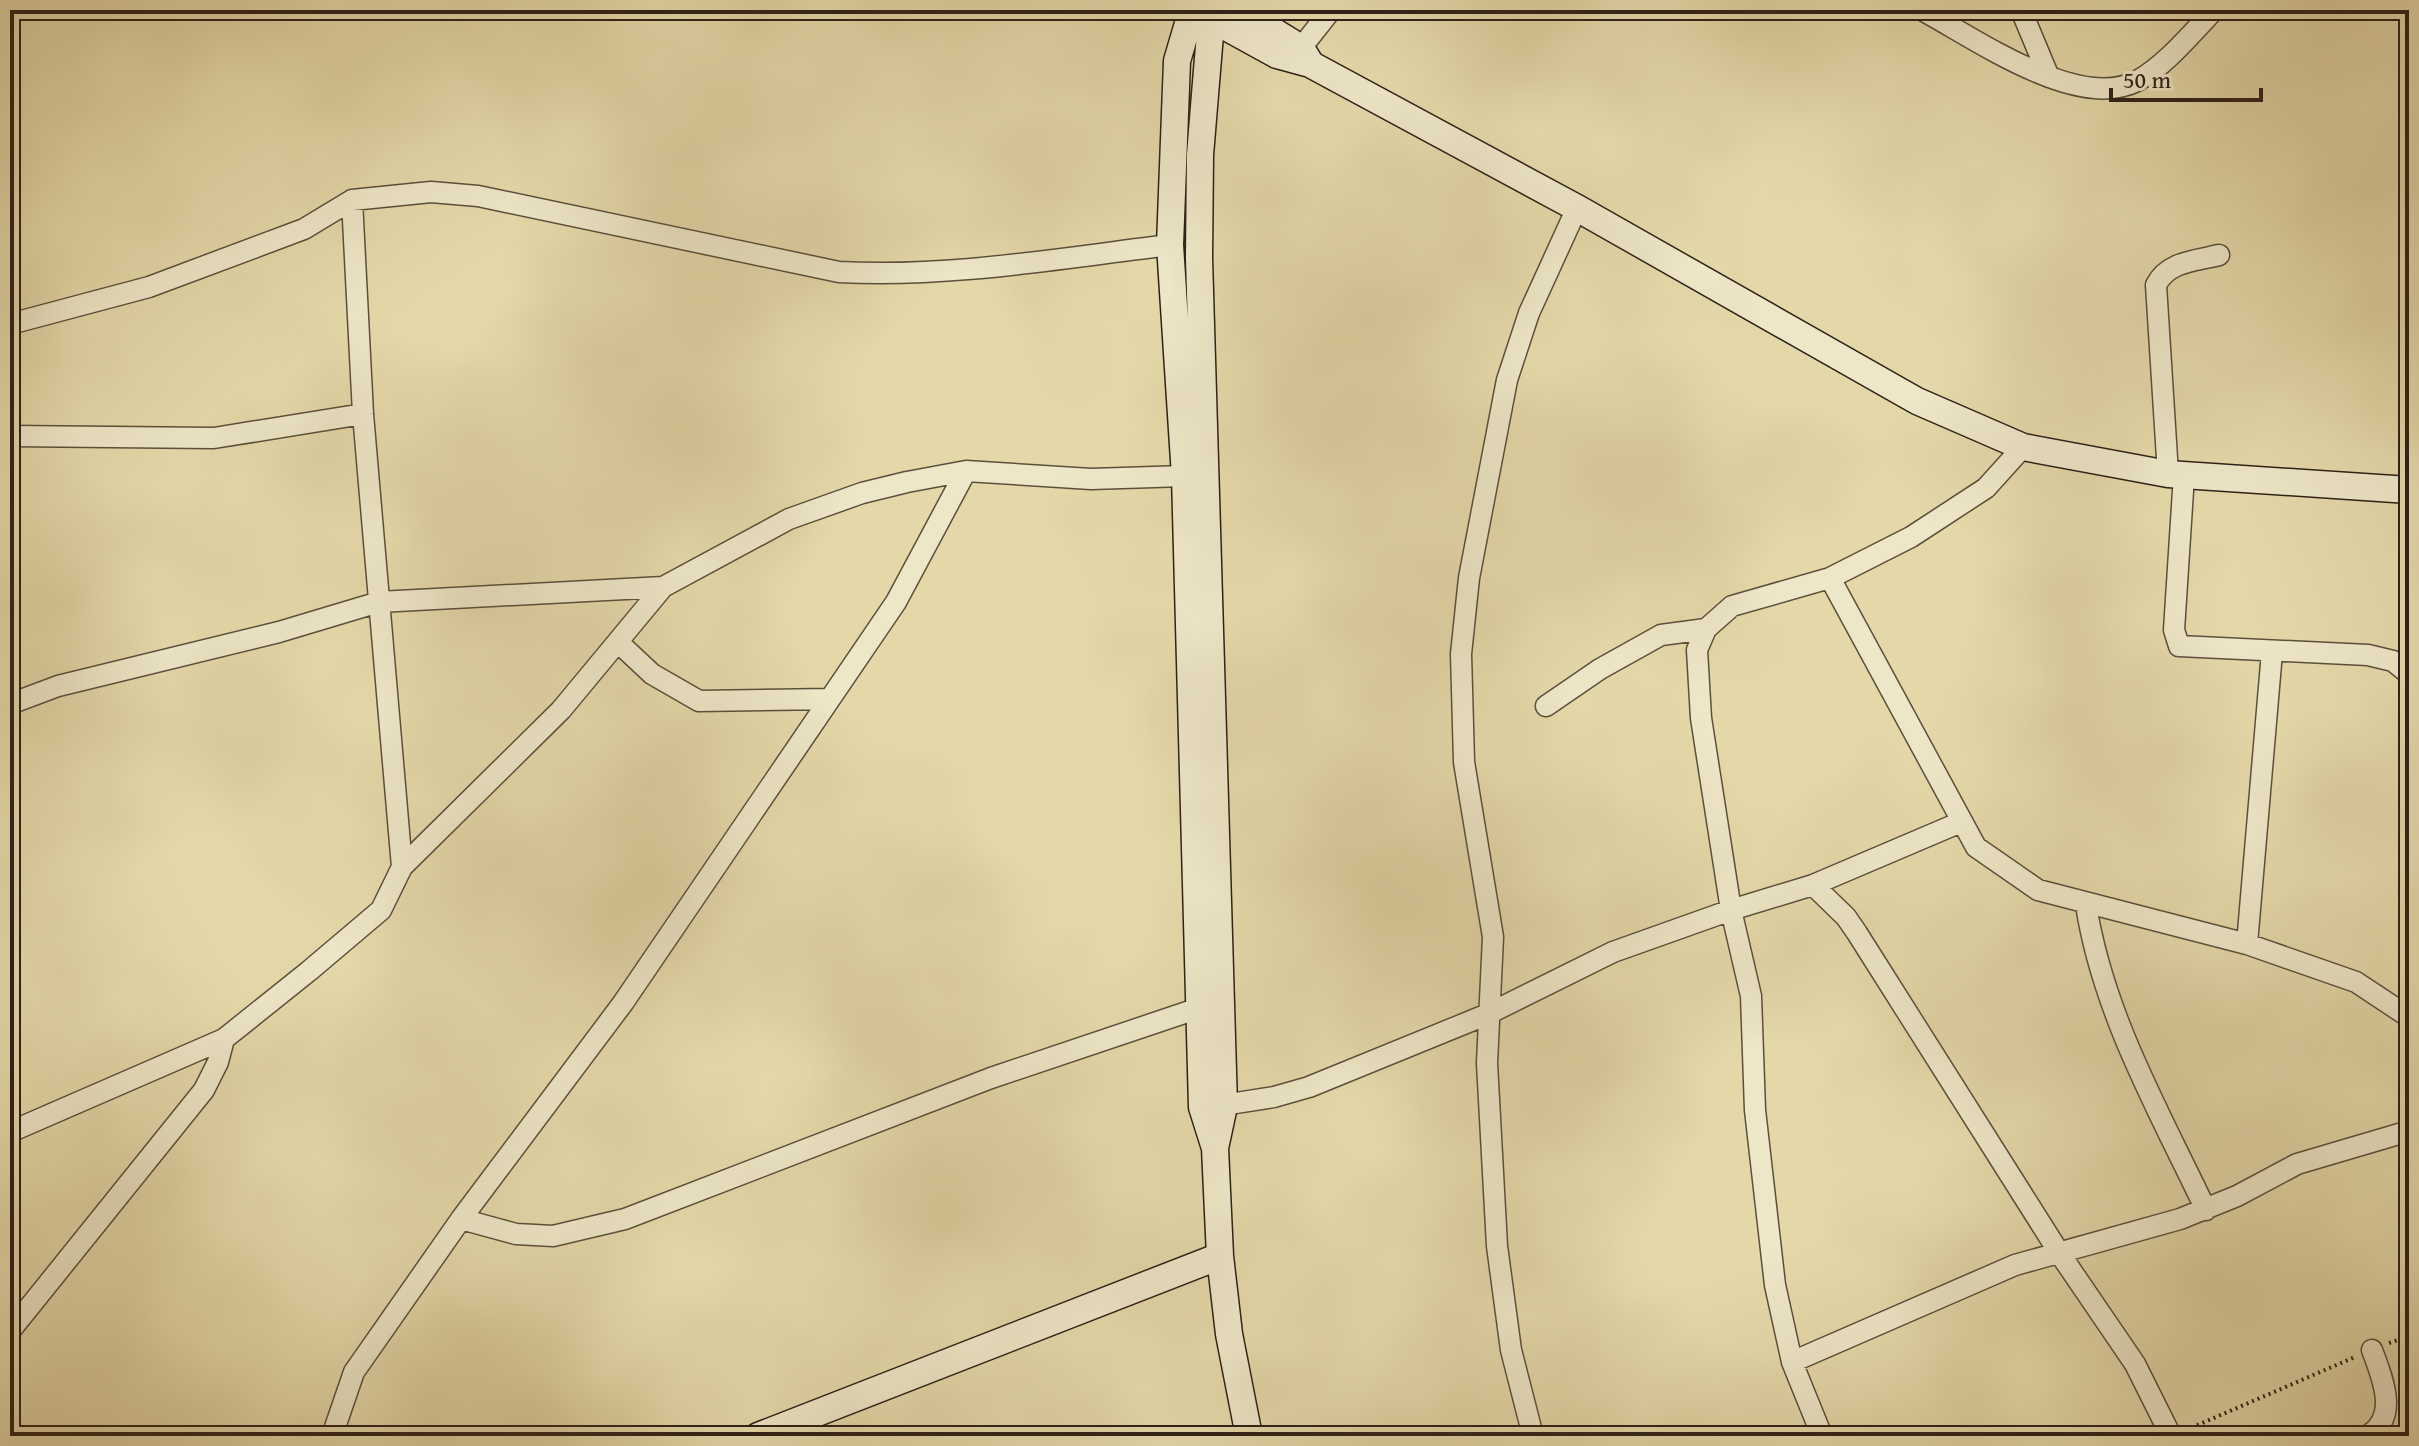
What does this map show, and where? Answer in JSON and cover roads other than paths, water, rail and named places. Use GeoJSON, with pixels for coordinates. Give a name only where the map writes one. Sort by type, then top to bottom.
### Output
{"type":"FeatureCollection","features":[{"type":"Feature","properties":{"kind":"main road"},"geometry":{"type":"LineString","coordinates":[[1239,10],[1306,56],[1917,401],[2023,447],[2176,475],[2409,490]]}},
{"type":"Feature","properties":{"kind":"main road"},"geometry":{"type":"LineString","coordinates":[[1203,12],[1277,55],[1306,56]]}},
{"type":"Feature","properties":{"kind":"main road"},"geometry":{"type":"LineString","coordinates":[[1203,12],[1177,61],[1170,245],[1185,476],[1199,1008],[1213,1106]]}},
{"type":"Feature","properties":{"kind":"main road"},"geometry":{"type":"LineString","coordinates":[[1203,12],[1199,258],[1213,1106],[1220,1256],[1229,1334],[1249,1436]]}},
{"type":"Feature","properties":{"kind":"main road"},"geometry":{"type":"LineString","coordinates":[[758,1436],[1220,1256]]}},
{"type":"Feature","properties":{"kind":"street"},"geometry":{"type":"LineString","coordinates":[[1306,56],[1331,10]]}},
{"type":"Feature","properties":{"kind":"street"},"geometry":{"type":"LineString","coordinates":[[1922,10],[2049,77],[2089,88],[2118,88],[2138,81],[2214,10]]}},
{"type":"Feature","properties":{"kind":"street"},"geometry":{"type":"LineString","coordinates":[[2021,10],[2049,77]]}},
{"type":"Feature","properties":{"kind":"street"},"geometry":{"type":"LineString","coordinates":[[10,324],[149,287],[304,229],[352,200],[431,192],[478,196],[811,268],[851,273],[1005,264],[1170,245]]}},
{"type":"Feature","properties":{"kind":"street"},"geometry":{"type":"LineString","coordinates":[[352,200],[363,414],[402,867]]}},
{"type":"Feature","properties":{"kind":"street"},"geometry":{"type":"LineString","coordinates":[[1533,1436],[1511,1350],[1497,1246],[1490,1167],[1488,1014],[1493,937],[1464,762],[1461,654],[1469,578],[1507,380],[1529,313],[1577,208]]}},
{"type":"Feature","properties":{"kind":"street"},"geometry":{"type":"LineString","coordinates":[[2219,255],[2177,265],[2162,273],[2156,285],[2176,475],[2174,630],[2179,646],[2368,655],[2393,661],[2409,674]]}},
{"type":"Feature","properties":{"kind":"street"},"geometry":{"type":"LineString","coordinates":[[10,436],[214,438],[363,414]]}},
{"type":"Feature","properties":{"kind":"street"},"geometry":{"type":"LineString","coordinates":[[1822,1436],[1792,1362],[1775,1285],[1755,1110],[1751,996],[1731,910],[1695,669],[1697,650],[1706,629],[1732,606],[1830,578],[1911,537],[1986,488],[2023,447]]}},
{"type":"Feature","properties":{"kind":"street"},"geometry":{"type":"LineString","coordinates":[[10,1132],[224,1039],[381,910],[402,867],[561,710],[620,644],[663,587],[789,519],[862,493],[966,471],[1091,479],[1185,476]]}},
{"type":"Feature","properties":{"kind":"street"},"geometry":{"type":"LineString","coordinates":[[332,1436],[354,1372],[461,1219],[623,1003],[896,602],[966,471]]}},
{"type":"Feature","properties":{"kind":"street"},"geometry":{"type":"LineString","coordinates":[[1830,578],[1976,847],[2038,890],[2086,905],[2247,944],[2356,982],[2409,1017]]}},
{"type":"Feature","properties":{"kind":"street"},"geometry":{"type":"LineString","coordinates":[[10,704],[58,686],[279,632],[379,602],[663,587]]}},
{"type":"Feature","properties":{"kind":"street"},"geometry":{"type":"LineString","coordinates":[[1546,706],[1600,669],[1661,635],[1706,629]]}},
{"type":"Feature","properties":{"kind":"street"},"geometry":{"type":"LineString","coordinates":[[620,644],[652,674],[699,701],[830,699]]}},
{"type":"Feature","properties":{"kind":"street"},"geometry":{"type":"LineString","coordinates":[[2247,944],[2272,652]]}},
{"type":"Feature","properties":{"kind":"street"},"geometry":{"type":"LineString","coordinates":[[1213,1106],[1309,1087],[1488,1014],[1613,952],[1813,885],[1961,822]]}},
{"type":"Feature","properties":{"kind":"street"},"geometry":{"type":"LineString","coordinates":[[1813,885],[1846,917],[1857,933],[2060,1254],[2135,1364],[2171,1436]]}},
{"type":"Feature","properties":{"kind":"street"},"geometry":{"type":"LineString","coordinates":[[2086,905],[2098,965],[2118,1023],[2206,1210]]}},
{"type":"Feature","properties":{"kind":"street"},"geometry":{"type":"LineString","coordinates":[[461,1219],[516,1234],[553,1236],[625,1219],[991,1078],[1199,1008]]}},
{"type":"Feature","properties":{"kind":"street"},"geometry":{"type":"LineString","coordinates":[[10,1331],[204,1090],[218,1062],[224,1039]]}},
{"type":"Feature","properties":{"kind":"street"},"geometry":{"type":"LineString","coordinates":[[1792,1362],[2015,1265],[2206,1210],[2297,1164],[2409,1131]]}},
{"type":"Feature","properties":{"kind":"street"},"geometry":{"type":"LineString","coordinates":[[2367,1436],[2385,1417],[2387,1398],[2372,1350]]}}]}
